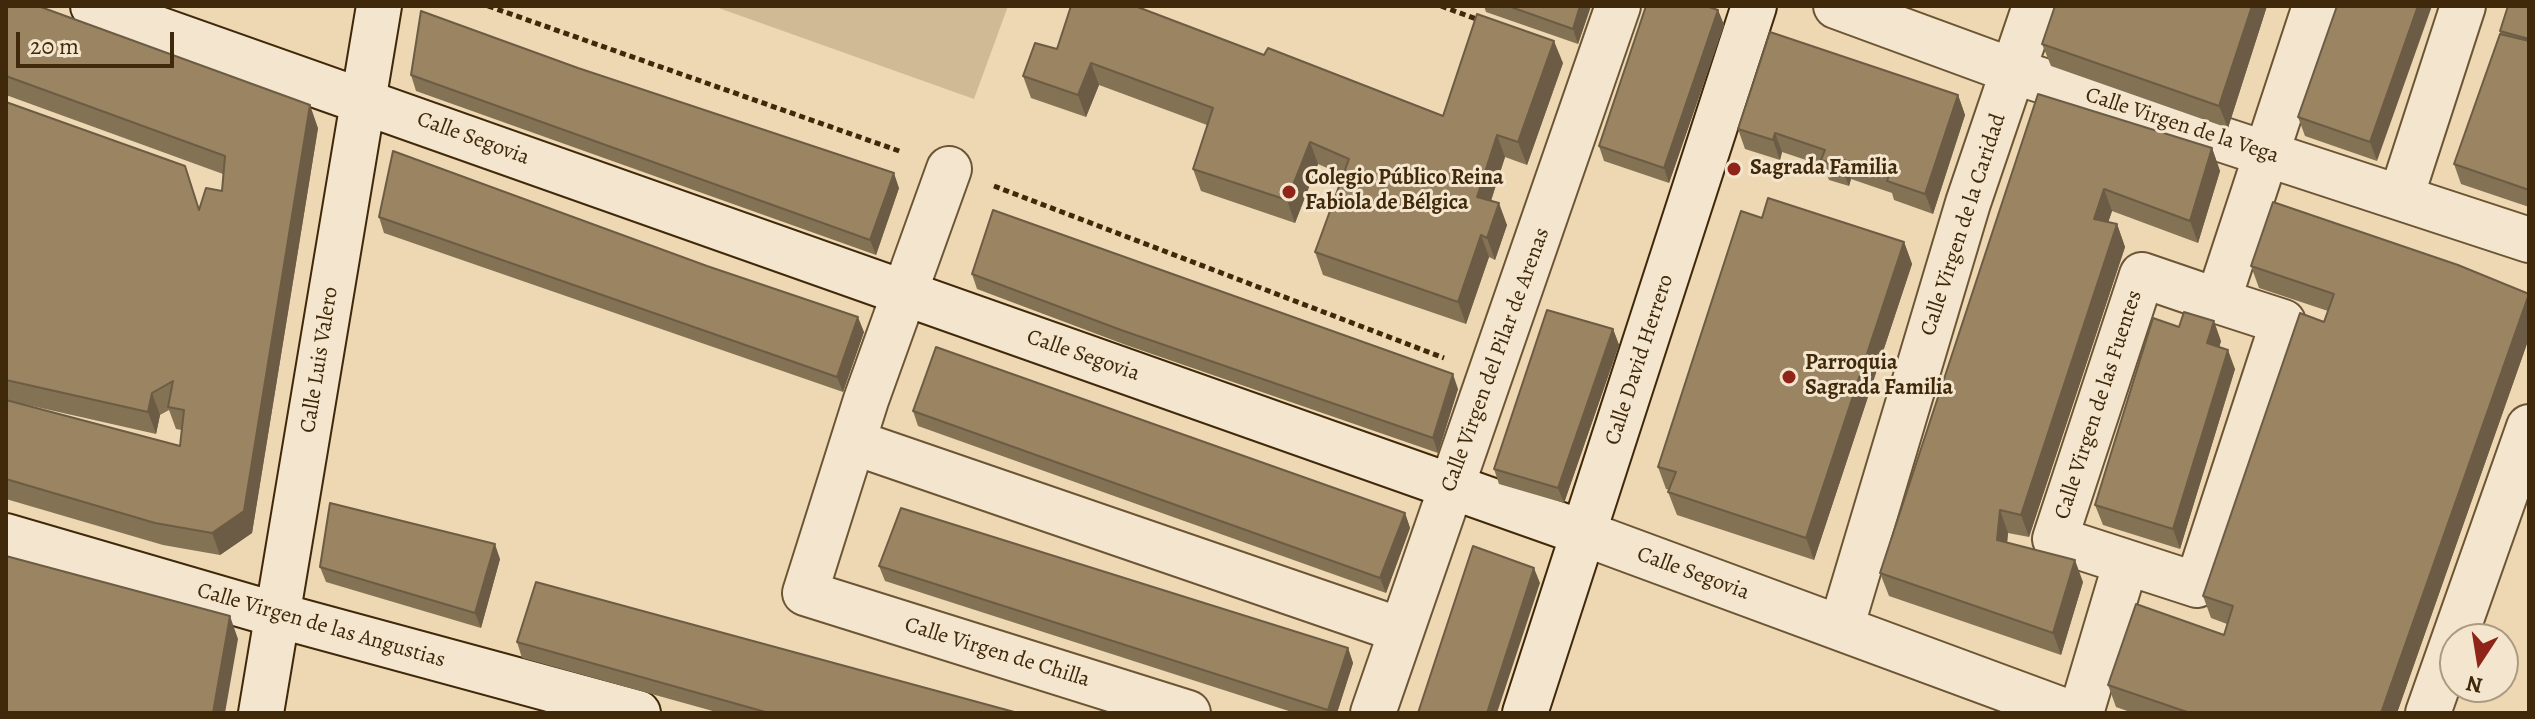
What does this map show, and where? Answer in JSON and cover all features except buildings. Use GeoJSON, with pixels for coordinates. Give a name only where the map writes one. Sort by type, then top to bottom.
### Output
{"type":"FeatureCollection","features":[{"type":"Feature","properties":{"kind":"street","name":"Calle Segovia"},"geometry":{"type":"LineString","coordinates":[[93,6],[363,99],[906,295],[1451,484],[2070,713]]}},
{"type":"Feature","properties":{"kind":"street","name":"Calle Luis Valero"},"geometry":{"type":"LineString","coordinates":[[261,713],[379,6]]}},
{"type":"Feature","properties":{"kind":"street","name":"Calle Virgen del Pilar de Arenas"},"geometry":{"type":"LineString","coordinates":[[1373,713],[1618,6]]}},
{"type":"Feature","properties":{"kind":"street","name":"Calle David Herrero"},"geometry":{"type":"LineString","coordinates":[[1525,713],[1754,6]]}},
{"type":"Feature","properties":{"kind":"street","name":"Calle Virgen de la Vega"},"geometry":{"type":"LineString","coordinates":[[1836,6],[2013,71],[2529,240]]}},
{"type":"Feature","properties":{"kind":"street","name":"Calle Virgen de la Caridad"},"geometry":{"type":"LineString","coordinates":[[1841,628],[1968,203],[2035,6]]}},
{"type":"Feature","properties":{"kind":"street"},"geometry":{"type":"LineString","coordinates":[[2218,301],[2315,6]]}},
{"type":"Feature","properties":{"kind":"street"},"geometry":{"type":"LineString","coordinates":[[2401,197],[2463,6]]}},
{"type":"Feature","properties":{"kind":"street"},"geometry":{"type":"LineString","coordinates":[[949,169],[853,442],[1400,630]]}},
{"type":"Feature","properties":{"kind":"street","name":"Calle Virgen de las Fuentes"},"geometry":{"type":"LineString","coordinates":[[2142,275],[2283,322],[2197,585],[2126,562],[2055,539],[2142,275]]}},
{"type":"Feature","properties":{"kind":"street"},"geometry":{"type":"LineString","coordinates":[[2428,713],[2529,427]]}},
{"type":"Feature","properties":{"kind":"street","name":"Calle Virgen de Chilla"},"geometry":{"type":"LineString","coordinates":[[853,442],[805,593],[1188,713]]}},
{"type":"Feature","properties":{"kind":"street","name":"Calle Virgen de las Angustias"},"geometry":{"type":"LineString","coordinates":[[6,536],[277,615],[638,713]]}},
{"type":"Feature","properties":{"kind":"street"},"geometry":{"type":"LineString","coordinates":[[2081,713],[2126,562]]}},
{"type":"Feature","properties":{"kind":"path"},"geometry":{"type":"LineString","coordinates":[[1441,6],[1485,22]]}},
{"type":"Feature","properties":{"kind":"shaded area"},"geometry":{"type":"Polygon","coordinates":[[[713,6],[1008,6],[974,99],[713,6]]]}},
{"type":"Feature","properties":{"kind":"place","name":"Sagrada Familia"},"geometry":{"type":"Point","coordinates":[1734,169]}},
{"type":"Feature","properties":{"kind":"place","name":"Colegio Público Reina Fabiola de Bélgica"},"geometry":{"type":"Point","coordinates":[1289,192]}},
{"type":"Feature","properties":{"kind":"place","name":"Parroquia Sagrada Familia"},"geometry":{"type":"Point","coordinates":[1789,377]}}]}
